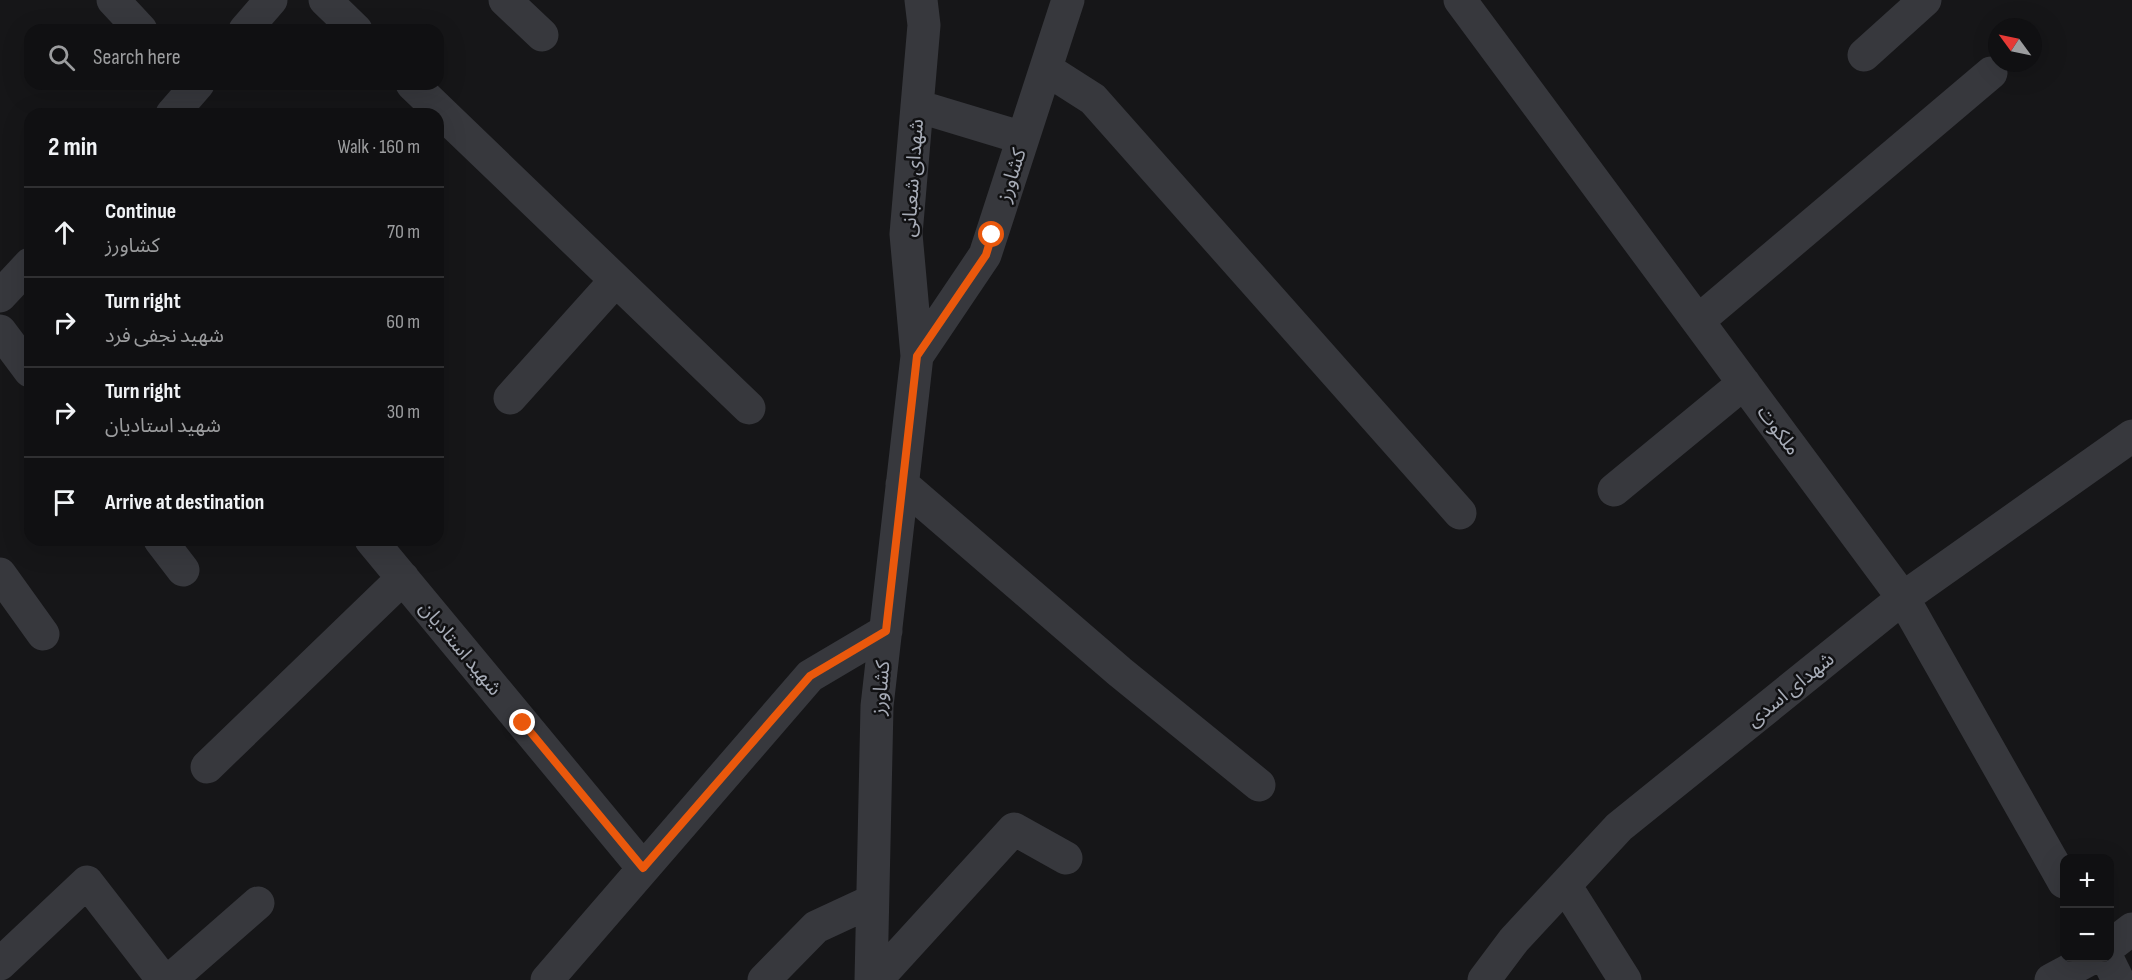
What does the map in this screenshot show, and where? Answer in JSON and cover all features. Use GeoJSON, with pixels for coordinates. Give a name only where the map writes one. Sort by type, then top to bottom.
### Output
{"type":"FeatureCollection","features":[{"type":"Feature","properties":{"kind":"street"},"geometry":{"type":"LineString","coordinates":[[113,0],[135,24]]}},
{"type":"Feature","properties":{"kind":"street"},"geometry":{"type":"LineString","coordinates":[[250,24],[272,0]]}},
{"type":"Feature","properties":{"kind":"street"},"geometry":{"type":"LineString","coordinates":[[325,0],[350,24]]}},
{"type":"Feature","properties":{"kind":"street"},"geometry":{"type":"LineString","coordinates":[[505,0],[542,35]]}},
{"type":"Feature","properties":{"kind":"street","name":"شهدای شعبانی"},"geometry":{"type":"LineString","coordinates":[[917,356],[906,234],[924,24],[921,0]]}},
{"type":"Feature","properties":{"kind":"street","name":"کشاورز"},"geometry":{"type":"LineString","coordinates":[[871,980],[877,706],[917,356],[986,255],[1068,0]]}},
{"type":"Feature","properties":{"kind":"street","name":"ملکوت"},"geometry":{"type":"LineString","coordinates":[[1460,0],[1904,597],[2060,875]]}},
{"type":"Feature","properties":{"kind":"street"},"geometry":{"type":"LineString","coordinates":[[1864,55],[1925,0]]}},
{"type":"Feature","properties":{"kind":"street"},"geometry":{"type":"LineString","coordinates":[[1046,69],[1093,99],[1460,513]]}},
{"type":"Feature","properties":{"kind":"street"},"geometry":{"type":"LineString","coordinates":[[1698,321],[1991,73]]}},
{"type":"Feature","properties":{"kind":"street"},"geometry":{"type":"LineString","coordinates":[[177,108],[191,90]]}},
{"type":"Feature","properties":{"kind":"street"},"geometry":{"type":"LineString","coordinates":[[418,90],[437,108]]}},
{"type":"Feature","properties":{"kind":"street"},"geometry":{"type":"LineString","coordinates":[[917,106],[1023,138]]}},
{"type":"Feature","properties":{"kind":"street"},"geometry":{"type":"LineString","coordinates":[[444,115],[749,408]]}},
{"type":"Feature","properties":{"kind":"street"},"geometry":{"type":"LineString","coordinates":[[0,296],[24,270]]}},
{"type":"Feature","properties":{"kind":"street"},"geometry":{"type":"LineString","coordinates":[[510,398],[616,280]]}},
{"type":"Feature","properties":{"kind":"street"},"geometry":{"type":"LineString","coordinates":[[0,331],[24,363]]}},
{"type":"Feature","properties":{"kind":"street"},"geometry":{"type":"LineString","coordinates":[[1614,490],[1744,383]]}},
{"type":"Feature","properties":{"kind":"street","name":"شهدای اسدی"},"geometry":{"type":"LineString","coordinates":[[1484,980],[1514,940],[1619,827],[1904,597],[2132,436]]}},
{"type":"Feature","properties":{"kind":"street"},"geometry":{"type":"LineString","coordinates":[[902,483],[1120,672],[1259,785]]}},
{"type":"Feature","properties":{"kind":"street"},"geometry":{"type":"LineString","coordinates":[[165,546],[183,570]]}},
{"type":"Feature","properties":{"kind":"street","name":"شهید استادیان"},"geometry":{"type":"LineString","coordinates":[[376,546],[643,868]]}},
{"type":"Feature","properties":{"kind":"street"},"geometry":{"type":"LineString","coordinates":[[0,574],[43,634]]}},
{"type":"Feature","properties":{"kind":"street"},"geometry":{"type":"LineString","coordinates":[[207,767],[403,578]]}},
{"type":"Feature","properties":{"kind":"street"},"geometry":{"type":"LineString","coordinates":[[547,980],[810,676],[886,631]]}},
{"type":"Feature","properties":{"kind":"street"},"geometry":{"type":"LineString","coordinates":[[876,980],[1014,829],[1066,858]]}},
{"type":"Feature","properties":{"kind":"street"},"geometry":{"type":"LineString","coordinates":[[0,964],[87,882],[163,980]]}},
{"type":"Feature","properties":{"kind":"street"},"geometry":{"type":"LineString","coordinates":[[1565,885],[1625,980]]}},
{"type":"Feature","properties":{"kind":"street"},"geometry":{"type":"LineString","coordinates":[[764,980],[816,927],[873,901]]}},
{"type":"Feature","properties":{"kind":"street"},"geometry":{"type":"LineString","coordinates":[[170,980],[258,903]]}},
{"type":"Feature","properties":{"kind":"street"},"geometry":{"type":"LineString","coordinates":[[2114,942],[2132,929]]}},
{"type":"Feature","properties":{"kind":"street"},"geometry":{"type":"LineString","coordinates":[[2051,980],[2083,962]]}},
{"type":"Feature","properties":{"kind":"street"},"geometry":{"type":"LineString","coordinates":[[2109,962],[2118,980]]}},
{"type":"Feature","properties":{"kind":"route"},"geometry":{"type":"LineString","coordinates":[[523,723],[643,868],[810,676],[886,631],[917,356],[986,255],[992,235]]}}]}
